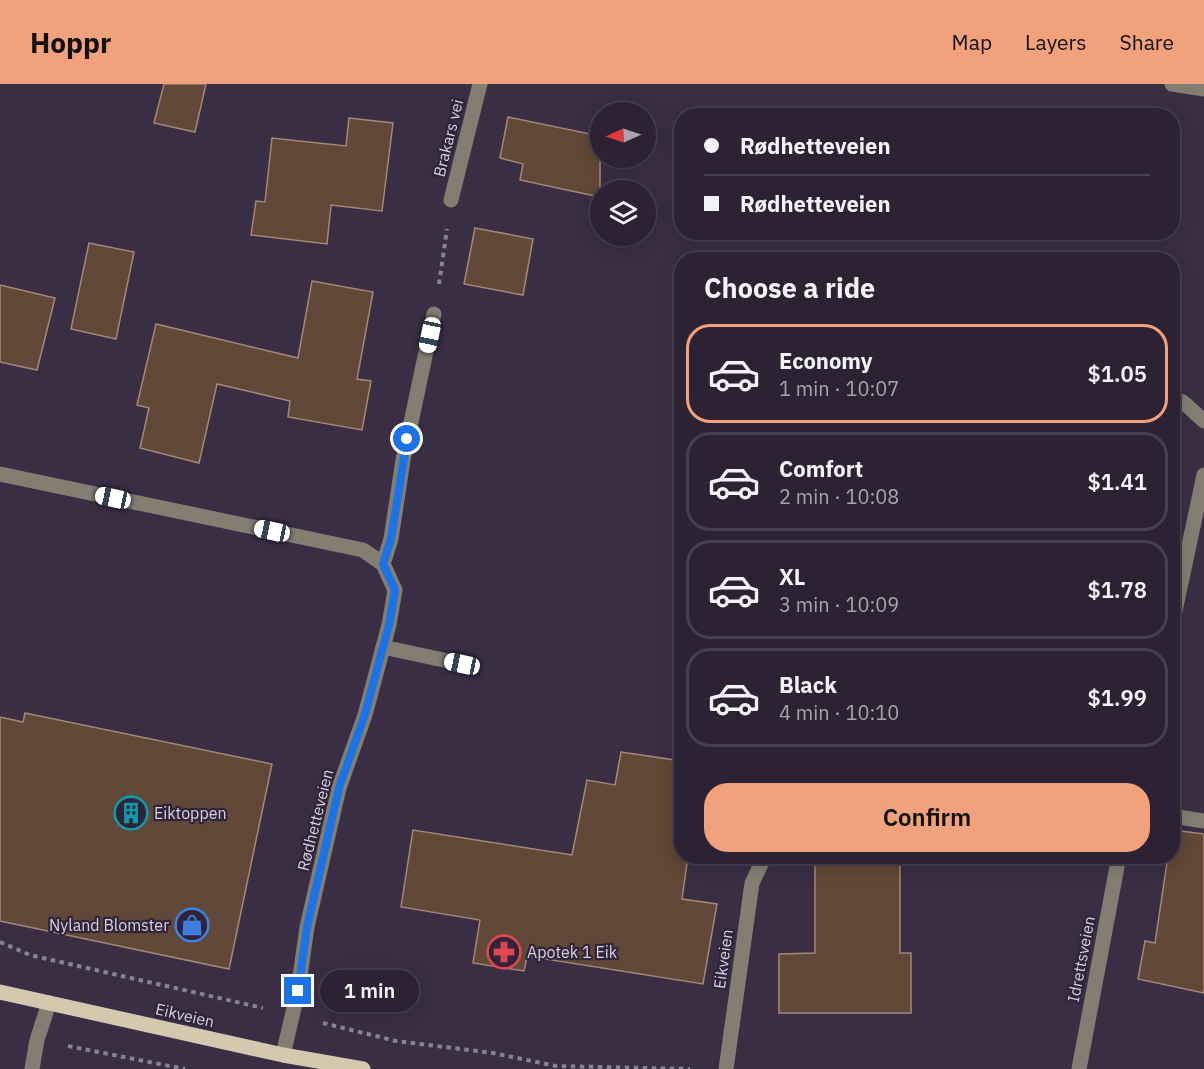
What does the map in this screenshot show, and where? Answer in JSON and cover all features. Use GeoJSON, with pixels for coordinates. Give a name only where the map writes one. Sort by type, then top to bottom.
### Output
{"type":"FeatureCollection","features":[{"type":"Feature","properties":{"kind":"main road","name":"Eikveien"},"geometry":{"type":"LineString","coordinates":[[0,992],[283,1055],[363,1069]]}},
{"type":"Feature","properties":{"kind":"street","name":"Brakars vei"},"geometry":{"type":"LineString","coordinates":[[451,200],[480,84]]}},
{"type":"Feature","properties":{"kind":"street"},"geometry":{"type":"LineString","coordinates":[[1172,84],[1204,89]]}},
{"type":"Feature","properties":{"kind":"street"},"geometry":{"type":"LineString","coordinates":[[0,474],[363,550],[383,564],[391,539],[403,460],[434,314]]}},
{"type":"Feature","properties":{"kind":"street"},"geometry":{"type":"LineString","coordinates":[[1180,401],[1204,421]]}},
{"type":"Feature","properties":{"kind":"street"},"geometry":{"type":"LineString","coordinates":[[1180,588],[1204,475]]}},
{"type":"Feature","properties":{"kind":"street","name":"Rødhetteveien"},"geometry":{"type":"LineString","coordinates":[[283,1055],[298,991],[307,927],[337,799],[365,714],[395,590],[383,564]]}},
{"type":"Feature","properties":{"kind":"street"},"geometry":{"type":"LineString","coordinates":[[383,646],[462,664]]}},
{"type":"Feature","properties":{"kind":"street"},"geometry":{"type":"LineString","coordinates":[[1180,817],[1204,821]]}},
{"type":"Feature","properties":{"kind":"street","name":"Eikveien"},"geometry":{"type":"LineString","coordinates":[[726,1069],[752,883],[761,864]]}},
{"type":"Feature","properties":{"kind":"street","name":"Idrettsveien"},"geometry":{"type":"LineString","coordinates":[[1079,1069],[1117,864]]}},
{"type":"Feature","properties":{"kind":"street"},"geometry":{"type":"LineString","coordinates":[[32,1069],[37,1040],[49,1003]]}},
{"type":"Feature","properties":{"kind":"path"},"geometry":{"type":"LineString","coordinates":[[434,314],[451,200]]}},
{"type":"Feature","properties":{"kind":"path"},"geometry":{"type":"LineString","coordinates":[[0,942],[30,955],[396,1041],[493,1053],[556,1066],[690,1069]]}},
{"type":"Feature","properties":{"kind":"path"},"geometry":{"type":"LineString","coordinates":[[37,1040],[185,1069]]}},
{"type":"Feature","properties":{"kind":"building"},"geometry":{"type":"Polygon","coordinates":[[[164,84],[206,84],[195,132],[154,123],[164,84]]]}},
{"type":"Feature","properties":{"kind":"building"},"geometry":{"type":"Polygon","coordinates":[[[508,117],[590,134],[590,168],[600,168],[600,180],[590,180],[590,195],[520,180],[523,164],[500,158],[508,117]]]}},
{"type":"Feature","properties":{"kind":"building"},"geometry":{"type":"Polygon","coordinates":[[[349,118],[393,123],[382,211],[331,205],[327,244],[251,235],[256,201],[265,202],[272,138],[346,146],[349,118]]]}},
{"type":"Feature","properties":{"kind":"building"},"geometry":{"type":"Polygon","coordinates":[[[475,228],[533,239],[523,295],[464,284],[475,228]]]}},
{"type":"Feature","properties":{"kind":"building"},"geometry":{"type":"Polygon","coordinates":[[[89,243],[134,252],[116,339],[71,329],[89,243]]]}},
{"type":"Feature","properties":{"kind":"building"},"geometry":{"type":"Polygon","coordinates":[[[312,281],[373,292],[357,379],[371,381],[362,430],[288,417],[290,401],[217,384],[199,463],[140,448],[149,408],[137,405],[156,324],[298,358],[312,281]]]}},
{"type":"Feature","properties":{"kind":"building"},"geometry":{"type":"Polygon","coordinates":[[[0,285],[55,298],[37,370],[0,362],[0,285]]]}},
{"type":"Feature","properties":{"kind":"building","name":"Eiktoppen"},"geometry":{"type":"Polygon","coordinates":[[[25,713],[272,764],[229,969],[0,921],[0,717],[23,722],[25,713]]]}},
{"type":"Feature","properties":{"kind":"building"},"geometry":{"type":"Polygon","coordinates":[[[621,752],[674,760],[674,864],[687,864],[682,899],[717,904],[703,984],[527,956],[524,971],[473,963],[480,920],[401,907],[413,830],[572,855],[587,780],[615,785],[621,752]]]}},
{"type":"Feature","properties":{"kind":"building"},"geometry":{"type":"Polygon","coordinates":[[[1180,831],[1204,834],[1204,993],[1138,979],[1145,941],[1155,943],[1167,864],[1180,864],[1180,831]]]}},
{"type":"Feature","properties":{"kind":"building"},"geometry":{"type":"Polygon","coordinates":[[[815,864],[900,864],[900,953],[911,953],[911,1013],[779,1013],[779,954],[815,953],[815,864]]]}},
{"type":"Feature","properties":{"kind":"place","name":"Eiktoppen"},"geometry":{"type":"Point","coordinates":[131,813]}},
{"type":"Feature","properties":{"kind":"place","name":"Nyland Blomster"},"geometry":{"type":"Point","coordinates":[192,925]}},
{"type":"Feature","properties":{"kind":"place","name":"Apotek 1 Eik"},"geometry":{"type":"Point","coordinates":[504,952]}},
{"type":"Feature","properties":{"kind":"route"},"geometry":{"type":"LineString","coordinates":[[298,991],[307,927],[339,788],[365,714],[389,625],[395,590],[383,564],[391,539],[407,439]]}}]}
